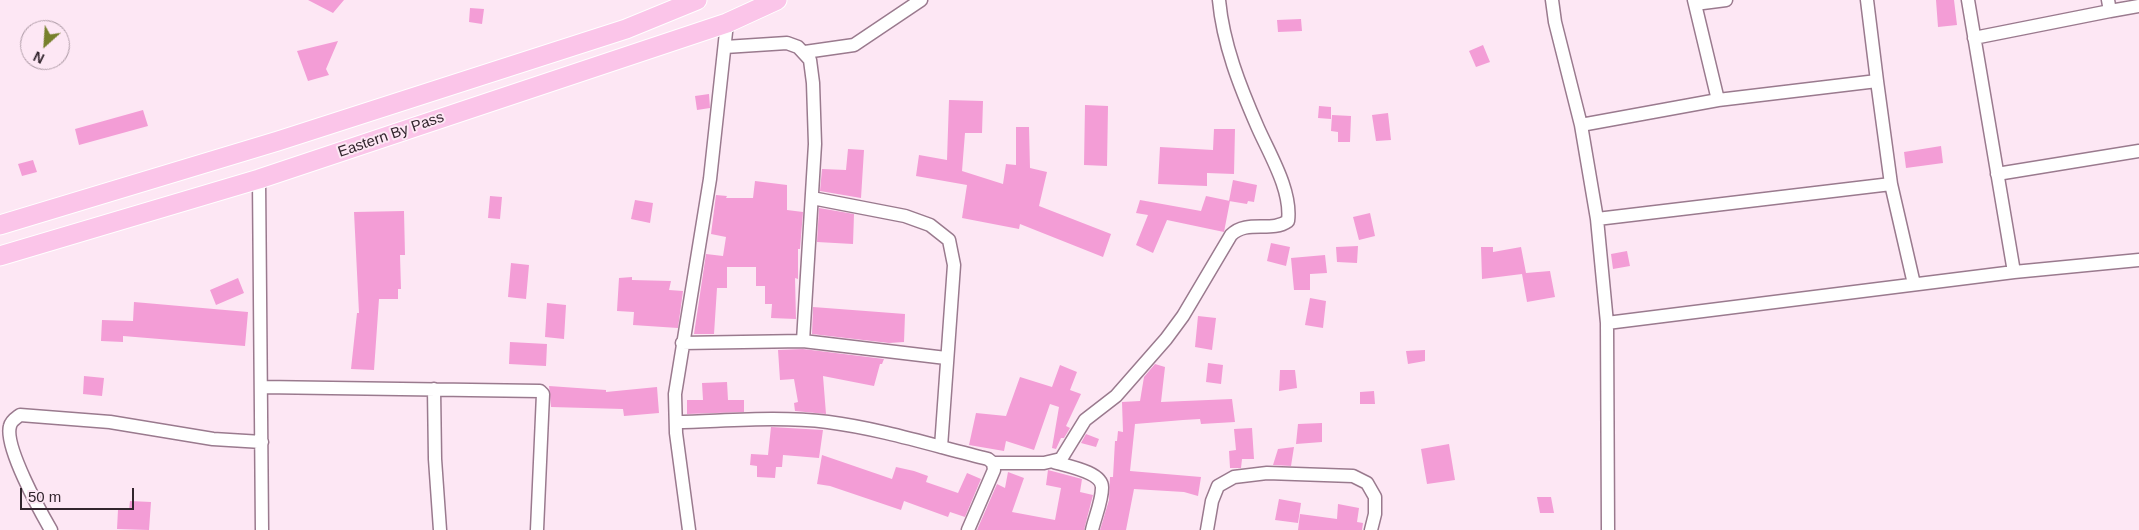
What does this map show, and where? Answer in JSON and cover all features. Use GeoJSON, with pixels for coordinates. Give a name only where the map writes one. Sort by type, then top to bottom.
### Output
{"type":"FeatureCollection","features":[{"type":"Feature","properties":{"kind":"main road","name":"Eastern By Pass"},"geometry":{"type":"LineString","coordinates":[[0,225],[288,138],[626,29],[697,0]]}},
{"type":"Feature","properties":{"kind":"main road","name":"Eastern By Pass"},"geometry":{"type":"LineString","coordinates":[[0,256],[259,179],[727,23],[777,0]]}},
{"type":"Feature","properties":{"kind":"street"},"geometry":{"type":"LineString","coordinates":[[805,52],[854,45],[922,0]]}},
{"type":"Feature","properties":{"kind":"street"},"geometry":{"type":"LineString","coordinates":[[1054,462],[1061,459],[1085,420],[1116,396],[1166,340],[1183,316],[1231,235],[1237,229],[1282,225],[1288,221],[1289,215],[1281,176],[1258,127],[1230,57],[1219,0]]}},
{"type":"Feature","properties":{"kind":"street"},"geometry":{"type":"LineString","coordinates":[[1552,0],[1555,22],[1581,125],[1597,219],[1607,322],[1608,530]]}},
{"type":"Feature","properties":{"kind":"street"},"geometry":{"type":"LineString","coordinates":[[1718,100],[1694,2],[1726,0]]}},
{"type":"Feature","properties":{"kind":"street"},"geometry":{"type":"LineString","coordinates":[[1866,0],[1891,184],[1914,284]]}},
{"type":"Feature","properties":{"kind":"street"},"geometry":{"type":"LineString","coordinates":[[1968,0],[2014,272]]}},
{"type":"Feature","properties":{"kind":"street"},"geometry":{"type":"LineString","coordinates":[[1974,38],[2109,5],[2139,6]]}},
{"type":"Feature","properties":{"kind":"street"},"geometry":{"type":"LineString","coordinates":[[689,530],[676,422],[675,394],[710,179],[727,23]]}},
{"type":"Feature","properties":{"kind":"street"},"geometry":{"type":"LineString","coordinates":[[725,47],[787,43],[798,46],[810,60],[813,83],[815,144],[803,341]]}},
{"type":"Feature","properties":{"kind":"street"},"geometry":{"type":"LineString","coordinates":[[1581,125],[1718,100],[1877,81]]}},
{"type":"Feature","properties":{"kind":"street"},"geometry":{"type":"LineString","coordinates":[[1997,174],[2139,151]]}},
{"type":"Feature","properties":{"kind":"street"},"geometry":{"type":"LineString","coordinates":[[259,179],[262,530]]}},
{"type":"Feature","properties":{"kind":"street"},"geometry":{"type":"LineString","coordinates":[[1597,219],[1891,184]]}},
{"type":"Feature","properties":{"kind":"street"},"geometry":{"type":"LineString","coordinates":[[812,198],[905,216],[930,225],[949,240],[954,265],[941,447]]}},
{"type":"Feature","properties":{"kind":"street"},"geometry":{"type":"LineString","coordinates":[[1607,322],[2014,272],[2139,260]]}},
{"type":"Feature","properties":{"kind":"street"},"geometry":{"type":"LineString","coordinates":[[682,343],[803,341],[946,358]]}},
{"type":"Feature","properties":{"kind":"street"},"geometry":{"type":"LineString","coordinates":[[262,387],[543,392],[537,530]]}},
{"type":"Feature","properties":{"kind":"street"},"geometry":{"type":"LineString","coordinates":[[434,389],[435,459],[440,530]]}},
{"type":"Feature","properties":{"kind":"street"},"geometry":{"type":"LineString","coordinates":[[50,530],[18,463],[10,435],[10,426],[14,419],[20,415],[110,422],[213,439],[262,442]]}},
{"type":"Feature","properties":{"kind":"street"},"geometry":{"type":"LineString","coordinates":[[676,422],[788,419],[828,422],[867,429],[941,447],[988,459],[993,463],[1054,462],[1090,473],[1100,480],[1103,488],[1092,530]]}},
{"type":"Feature","properties":{"kind":"street"},"geometry":{"type":"LineString","coordinates":[[968,530],[994,470],[993,463]]}},
{"type":"Feature","properties":{"kind":"street"},"geometry":{"type":"LineString","coordinates":[[1207,530],[1212,501],[1218,486],[1234,477],[1267,473],[1353,476],[1367,483],[1375,497],[1375,514],[1371,530]]}},
{"type":"Feature","properties":{"kind":"building"},"geometry":{"type":"Polygon","coordinates":[[[308,0],[344,0],[333,13],[308,0]]]}},
{"type":"Feature","properties":{"kind":"building"},"geometry":{"type":"Polygon","coordinates":[[[1936,0],[1954,0],[1957,25],[1938,27],[1936,0]]]}},
{"type":"Feature","properties":{"kind":"building"},"geometry":{"type":"Polygon","coordinates":[[[470,8],[484,9],[482,24],[469,22],[470,8]]]}},
{"type":"Feature","properties":{"kind":"building"},"geometry":{"type":"Polygon","coordinates":[[[1301,19],[1302,31],[1278,32],[1277,20],[1301,19]]]}},
{"type":"Feature","properties":{"kind":"building"},"geometry":{"type":"Polygon","coordinates":[[[338,41],[326,69],[329,75],[308,81],[297,51],[338,41]]]}},
{"type":"Feature","properties":{"kind":"building"},"geometry":{"type":"Polygon","coordinates":[[[1483,45],[1490,62],[1476,67],[1469,51],[1483,45]]]}},
{"type":"Feature","properties":{"kind":"building"},"geometry":{"type":"Polygon","coordinates":[[[709,94],[710,108],[697,110],[695,96],[709,94]]]}},
{"type":"Feature","properties":{"kind":"building"},"geometry":{"type":"Polygon","coordinates":[[[949,100],[983,101],[982,133],[965,133],[962,171],[1003,184],[1006,164],[1016,165],[1016,127],[1029,127],[1030,168],[1047,172],[1039,206],[1111,234],[1103,257],[1020,224],[1019,229],[962,218],[967,185],[916,176],[919,155],[947,160],[949,100]]]}},
{"type":"Feature","properties":{"kind":"building"},"geometry":{"type":"Polygon","coordinates":[[[1085,105],[1108,106],[1107,166],[1084,165],[1085,105]]]}},
{"type":"Feature","properties":{"kind":"building"},"geometry":{"type":"Polygon","coordinates":[[[1319,106],[1331,107],[1331,119],[1318,118],[1319,106]]]}},
{"type":"Feature","properties":{"kind":"building"},"geometry":{"type":"Polygon","coordinates":[[[143,110],[148,126],[79,145],[75,129],[143,110]]]}},
{"type":"Feature","properties":{"kind":"building"},"geometry":{"type":"Polygon","coordinates":[[[1388,113],[1391,140],[1376,141],[1372,115],[1388,113]]]}},
{"type":"Feature","properties":{"kind":"building"},"geometry":{"type":"Polygon","coordinates":[[[1332,115],[1351,116],[1350,142],[1338,142],[1338,132],[1331,131],[1332,115]]]}},
{"type":"Feature","properties":{"kind":"building"},"geometry":{"type":"Polygon","coordinates":[[[1214,129],[1235,129],[1234,174],[1207,173],[1207,186],[1158,184],[1160,147],[1213,150],[1214,129]]]}},
{"type":"Feature","properties":{"kind":"building"},"geometry":{"type":"Polygon","coordinates":[[[1941,146],[1943,163],[1906,168],[1904,152],[1941,146]]]}},
{"type":"Feature","properties":{"kind":"building"},"geometry":{"type":"Polygon","coordinates":[[[848,149],[864,150],[861,198],[820,191],[822,169],[846,170],[848,149]]]}},
{"type":"Feature","properties":{"kind":"building"},"geometry":{"type":"Polygon","coordinates":[[[33,160],[37,172],[22,176],[18,164],[33,160]]]}},
{"type":"Feature","properties":{"kind":"building"},"geometry":{"type":"Polygon","coordinates":[[[1233,180],[1257,185],[1254,202],[1248,201],[1247,204],[1229,201],[1233,180]]]}},
{"type":"Feature","properties":{"kind":"building"},"geometry":{"type":"Polygon","coordinates":[[[755,181],[787,185],[787,210],[803,212],[800,249],[798,249],[798,279],[795,278],[796,319],[771,318],[772,304],[765,304],[765,286],[756,286],[756,267],[727,267],[727,288],[717,288],[714,334],[694,334],[706,254],[723,256],[726,237],[711,234],[716,195],[727,196],[726,198],[753,198],[755,181]]]}},
{"type":"Feature","properties":{"kind":"building"},"geometry":{"type":"Polygon","coordinates":[[[490,196],[502,197],[500,219],[488,218],[490,196]]]}},
{"type":"Feature","properties":{"kind":"building"},"geometry":{"type":"Polygon","coordinates":[[[1206,196],[1230,201],[1224,232],[1167,220],[1153,253],[1136,245],[1148,215],[1136,213],[1140,200],[1201,211],[1206,196]]]}},
{"type":"Feature","properties":{"kind":"building"},"geometry":{"type":"Polygon","coordinates":[[[635,200],[653,203],[650,223],[631,219],[635,200]]]}},
{"type":"Feature","properties":{"kind":"building"},"geometry":{"type":"Polygon","coordinates":[[[819,208],[854,214],[853,244],[817,242],[819,208]]]}},
{"type":"Feature","properties":{"kind":"building"},"geometry":{"type":"Polygon","coordinates":[[[404,211],[405,255],[400,255],[401,289],[398,289],[398,299],[379,299],[374,370],[351,369],[357,313],[359,313],[354,212],[404,211]]]}},
{"type":"Feature","properties":{"kind":"building"},"geometry":{"type":"Polygon","coordinates":[[[1370,213],[1375,236],[1359,240],[1353,217],[1370,213]]]}},
{"type":"Feature","properties":{"kind":"building"},"geometry":{"type":"Polygon","coordinates":[[[1271,243],[1290,247],[1286,266],[1267,261],[1271,243]]]}},
{"type":"Feature","properties":{"kind":"building"},"geometry":{"type":"Polygon","coordinates":[[[1358,246],[1357,263],[1337,262],[1336,247],[1358,246]]]}},
{"type":"Feature","properties":{"kind":"building"},"geometry":{"type":"Polygon","coordinates":[[[1481,247],[1493,247],[1493,252],[1521,247],[1526,273],[1550,271],[1555,297],[1527,302],[1522,274],[1482,279],[1481,247]]]}},
{"type":"Feature","properties":{"kind":"building"},"geometry":{"type":"Polygon","coordinates":[[[1627,251],[1630,266],[1613,269],[1611,254],[1627,251]]]}},
{"type":"Feature","properties":{"kind":"building"},"geometry":{"type":"Polygon","coordinates":[[[1325,255],[1327,273],[1310,274],[1310,290],[1294,290],[1291,258],[1325,255]]]}},
{"type":"Feature","properties":{"kind":"building"},"geometry":{"type":"Polygon","coordinates":[[[511,263],[529,265],[526,299],[508,297],[511,263]]]}},
{"type":"Feature","properties":{"kind":"building"},"geometry":{"type":"Polygon","coordinates":[[[632,277],[632,280],[671,281],[669,290],[683,291],[678,328],[633,325],[634,312],[617,311],[619,278],[632,277]]]}},
{"type":"Feature","properties":{"kind":"building"},"geometry":{"type":"Polygon","coordinates":[[[238,278],[244,293],[216,305],[210,290],[238,278]]]}},
{"type":"Feature","properties":{"kind":"building"},"geometry":{"type":"Polygon","coordinates":[[[1310,298],[1326,301],[1323,328],[1305,325],[1310,298]]]}},
{"type":"Feature","properties":{"kind":"building"},"geometry":{"type":"Polygon","coordinates":[[[134,302],[248,312],[245,346],[123,336],[123,342],[101,341],[102,320],[133,321],[134,302]]]}},
{"type":"Feature","properties":{"kind":"building"},"geometry":{"type":"Polygon","coordinates":[[[547,303],[566,305],[564,339],[545,337],[547,303]]]}},
{"type":"Feature","properties":{"kind":"building"},"geometry":{"type":"Polygon","coordinates":[[[813,307],[905,314],[904,342],[889,343],[812,334],[813,307]]]}},
{"type":"Feature","properties":{"kind":"building"},"geometry":{"type":"Polygon","coordinates":[[[1198,316],[1216,318],[1212,350],[1195,347],[1198,316]]]}},
{"type":"Feature","properties":{"kind":"building"},"geometry":{"type":"Polygon","coordinates":[[[510,342],[547,344],[546,366],[509,364],[510,342]]]}},
{"type":"Feature","properties":{"kind":"building"},"geometry":{"type":"Polygon","coordinates":[[[803,349],[884,359],[882,364],[880,364],[874,386],[823,376],[826,414],[795,411],[794,403],[798,402],[794,379],[780,380],[778,350],[803,349]]]}},
{"type":"Feature","properties":{"kind":"building"},"geometry":{"type":"Polygon","coordinates":[[[1425,350],[1425,361],[1408,364],[1406,351],[1425,350]]]}},
{"type":"Feature","properties":{"kind":"building"},"geometry":{"type":"Polygon","coordinates":[[[1208,363],[1223,365],[1221,384],[1206,382],[1208,363]]]}},
{"type":"Feature","properties":{"kind":"building"},"geometry":{"type":"Polygon","coordinates":[[[1155,364],[1165,367],[1161,402],[1232,399],[1235,422],[1201,424],[1200,419],[1135,424],[1130,471],[1201,477],[1198,496],[1184,492],[1134,489],[1126,530],[1100,530],[1109,500],[1110,477],[1113,477],[1115,441],[1117,441],[1118,431],[1123,432],[1122,402],[1140,401],[1144,377],[1155,364]]]}},
{"type":"Feature","properties":{"kind":"building"},"geometry":{"type":"Polygon","coordinates":[[[1060,365],[1077,372],[1070,390],[1081,394],[1066,426],[1070,428],[1064,438],[1061,438],[1056,449],[1052,448],[1059,407],[1050,404],[1034,450],[1006,441],[1004,451],[969,445],[976,413],[1006,416],[1020,377],[1052,387],[1060,365]]]}},
{"type":"Feature","properties":{"kind":"building"},"geometry":{"type":"Polygon","coordinates":[[[1280,370],[1295,370],[1297,388],[1279,391],[1280,370]]]}},
{"type":"Feature","properties":{"kind":"building"},"geometry":{"type":"Polygon","coordinates":[[[84,376],[104,378],[102,396],[83,394],[84,376]]]}},
{"type":"Feature","properties":{"kind":"building"},"geometry":{"type":"Polygon","coordinates":[[[727,382],[728,400],[744,400],[744,412],[687,414],[687,400],[703,400],[702,383],[727,382]]]}},
{"type":"Feature","properties":{"kind":"building"},"geometry":{"type":"Polygon","coordinates":[[[549,386],[606,390],[606,392],[657,387],[659,413],[624,416],[623,409],[551,407],[549,386]]]}},
{"type":"Feature","properties":{"kind":"building"},"geometry":{"type":"Polygon","coordinates":[[[1374,391],[1375,404],[1360,404],[1360,392],[1374,391]]]}},
{"type":"Feature","properties":{"kind":"building"},"geometry":{"type":"Polygon","coordinates":[[[1322,423],[1322,442],[1296,444],[1298,424],[1322,423]]]}},
{"type":"Feature","properties":{"kind":"building"},"geometry":{"type":"Polygon","coordinates":[[[771,427],[823,430],[819,458],[783,455],[782,467],[776,467],[775,478],[757,477],[757,466],[750,465],[751,454],[768,455],[771,427]]]}},
{"type":"Feature","properties":{"kind":"building"},"geometry":{"type":"Polygon","coordinates":[[[1252,428],[1254,459],[1242,459],[1241,468],[1230,468],[1229,451],[1236,450],[1234,429],[1252,428]]]}},
{"type":"Feature","properties":{"kind":"building"},"geometry":{"type":"Polygon","coordinates":[[[1086,434],[1099,439],[1096,447],[1081,443],[1086,434]]]}},
{"type":"Feature","properties":{"kind":"building"},"geometry":{"type":"Polygon","coordinates":[[[1449,444],[1455,480],[1427,484],[1421,449],[1449,444]]]}},
{"type":"Feature","properties":{"kind":"building"},"geometry":{"type":"Polygon","coordinates":[[[1294,447],[1291,466],[1273,465],[1278,449],[1294,447]]]}},
{"type":"Feature","properties":{"kind":"building"},"geometry":{"type":"Polygon","coordinates":[[[822,455],[892,479],[896,467],[914,471],[928,476],[926,482],[958,493],[967,473],[981,479],[965,517],[950,512],[948,517],[904,501],[901,510],[830,486],[817,484],[822,455]]]}},
{"type":"Feature","properties":{"kind":"building"},"geometry":{"type":"Polygon","coordinates":[[[1048,470],[1082,479],[1080,492],[1093,495],[1084,530],[977,530],[997,484],[1005,488],[1008,472],[1024,478],[1012,512],[1055,520],[1061,488],[1046,485],[1048,470]]]}},
{"type":"Feature","properties":{"kind":"building"},"geometry":{"type":"Polygon","coordinates":[[[1537,497],[1551,497],[1554,513],[1540,513],[1537,497]]]}},
{"type":"Feature","properties":{"kind":"building"},"geometry":{"type":"Polygon","coordinates":[[[1279,499],[1301,503],[1298,523],[1275,520],[1279,499]]]}},
{"type":"Feature","properties":{"kind":"building"},"geometry":{"type":"Polygon","coordinates":[[[130,501],[151,502],[149,530],[117,529],[118,510],[129,510],[130,501]]]}},
{"type":"Feature","properties":{"kind":"building"},"geometry":{"type":"Polygon","coordinates":[[[1338,504],[1359,508],[1357,522],[1363,523],[1362,530],[1298,530],[1300,514],[1337,519],[1338,504]]]}}]}
